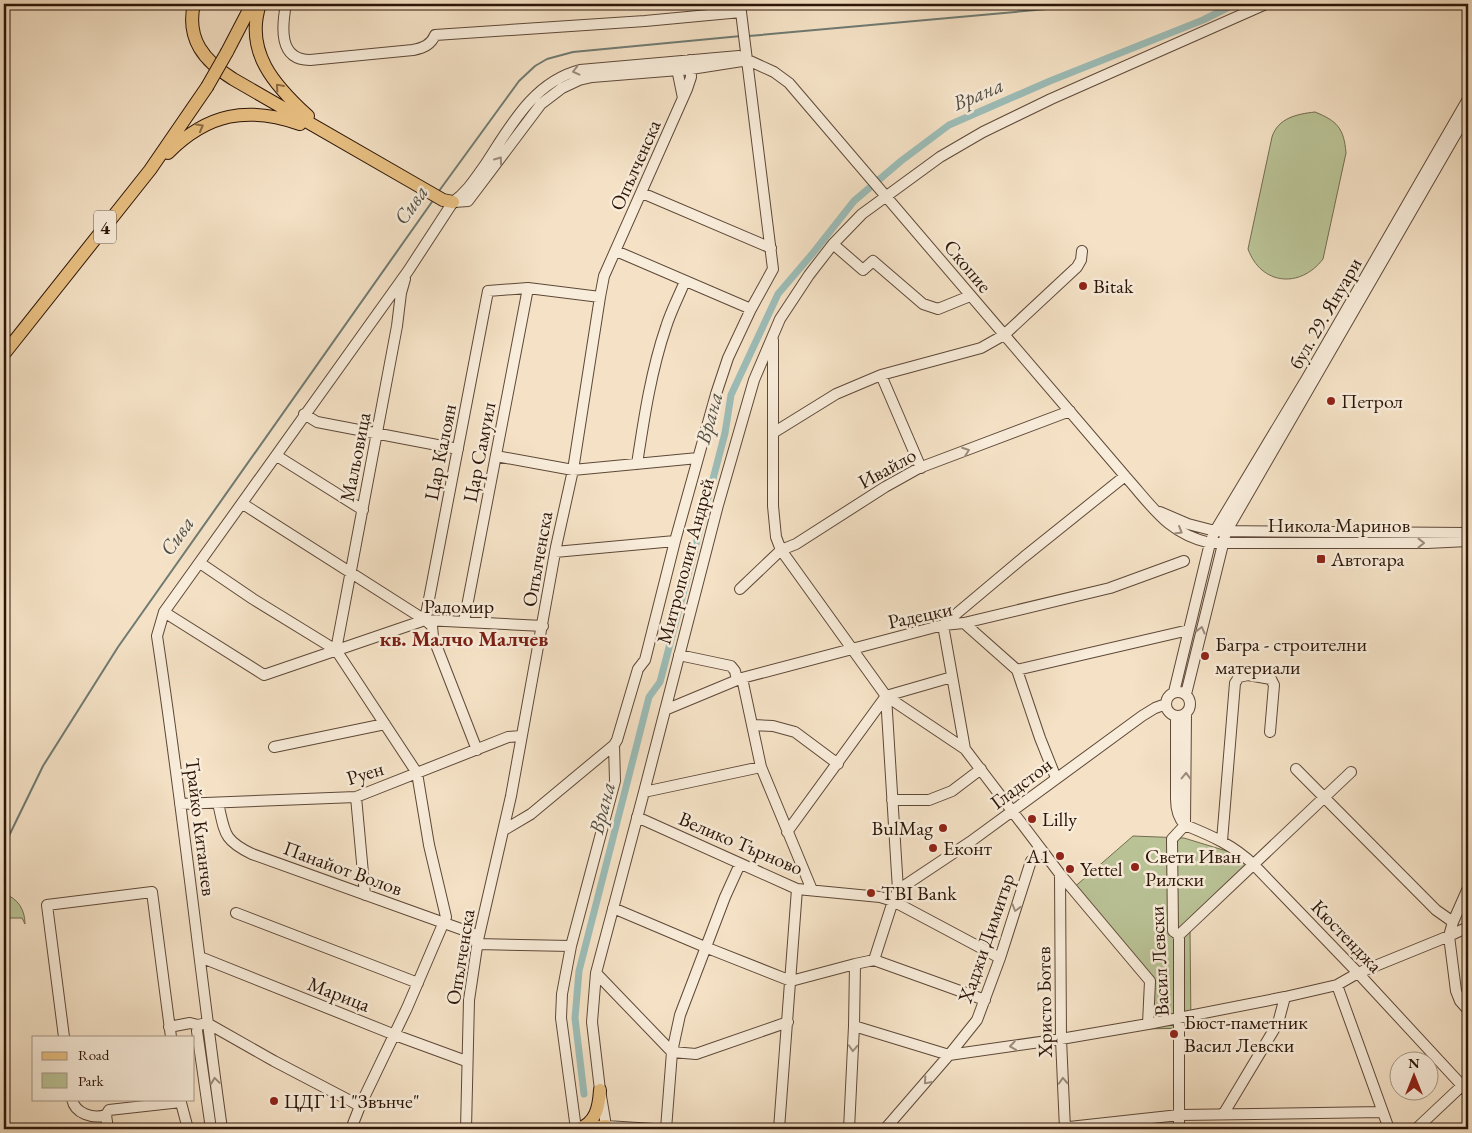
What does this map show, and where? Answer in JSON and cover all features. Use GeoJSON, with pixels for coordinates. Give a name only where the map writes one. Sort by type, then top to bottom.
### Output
{"type":"FeatureCollection","features":[{"type":"Feature","properties":{"kind":"main road"},"geometry":{"type":"LineString","coordinates":[[194,4],[191,21],[192,30],[199,47],[211,64],[233,79],[430,193],[448,201]]}},
{"type":"Feature","properties":{"kind":"main road"},"geometry":{"type":"LineString","coordinates":[[253,5],[256,16],[257,39],[267,70],[272,79],[284,93],[327,133]]}},
{"type":"Feature","properties":{"kind":"main road","name":"4"},"geometry":{"type":"LineString","coordinates":[[4,354],[150,170],[207,87],[253,5]]}},
{"type":"Feature","properties":{"kind":"main road"},"geometry":{"type":"LineString","coordinates":[[150,170],[191,132],[210,122],[230,116],[248,114],[272,116],[327,133]]}},
{"type":"Feature","properties":{"kind":"main road"},"geometry":{"type":"LineString","coordinates":[[577,1129],[587,1125],[597,1112],[600,1090]]}},
{"type":"Feature","properties":{"kind":"main road"},"geometry":{"type":"LineString","coordinates":[[582,1129],[606,1128]]}},
{"type":"Feature","properties":{"kind":"street"},"geometry":{"type":"LineString","coordinates":[[286,4],[283,28],[285,42],[289,52],[295,58],[301,60],[423,48],[433,41],[435,35],[646,21],[740,8]]}},
{"type":"Feature","properties":{"kind":"street","name":"Митрополит Андрей"},"geometry":{"type":"LineString","coordinates":[[606,1128],[592,1022],[596,972],[718,505],[754,380],[780,319],[833,244],[862,214],[883,193],[940,156],[983,132],[1051,99],[1266,4]]}},
{"type":"Feature","properties":{"kind":"street","name":"Митрополит Андрей"},"geometry":{"type":"LineString","coordinates":[[577,1129],[561,1018],[562,994],[571,946],[615,781],[614,745],[638,669],[645,660],[675,541],[716,394],[728,358],[773,269],[740,8]]}},
{"type":"Feature","properties":{"kind":"street"},"geometry":{"type":"LineString","coordinates":[[164,612],[408,271],[448,201],[468,201],[546,99],[570,83],[592,77],[691,64],[740,62],[745,53]]}},
{"type":"Feature","properties":{"kind":"street","name":"Скопие"},"geometry":{"type":"LineString","coordinates":[[745,53],[789,83],[970,296],[1170,526],[1193,538],[1210,542]]}},
{"type":"Feature","properties":{"kind":"street","name":"Опълченска"},"geometry":{"type":"LineString","coordinates":[[466,1129],[468,1000],[477,944],[504,830],[543,626],[555,552],[573,470],[604,276],[690,82],[691,64]]}},
{"type":"Feature","properties":{"kind":"street"},"geometry":{"type":"LineString","coordinates":[[676,66],[683,98]]}},
{"type":"Feature","properties":{"kind":"street","name":"бул. 29. Януари"},"geometry":{"type":"LineString","coordinates":[[1210,542],[1308,378],[1468,99]]}},
{"type":"Feature","properties":{"kind":"street","name":"бул. 29. Януари"},"geometry":{"type":"LineString","coordinates":[[1222,543],[1234,516],[1468,113]]}},
{"type":"Feature","properties":{"kind":"street"},"geometry":{"type":"LineString","coordinates":[[642,193],[771,248]]}},
{"type":"Feature","properties":{"kind":"street"},"geometry":{"type":"LineString","coordinates":[[833,244],[864,270],[873,261],[923,304],[938,309],[970,296]]}},
{"type":"Feature","properties":{"kind":"street"},"geometry":{"type":"LineString","coordinates":[[616,251],[751,310]]}},
{"type":"Feature","properties":{"kind":"street"},"geometry":{"type":"LineString","coordinates":[[773,433],[836,394],[881,375],[981,348],[1004,334],[1077,267],[1081,260],[1082,251]]}},
{"type":"Feature","properties":{"kind":"street","name":"Мальовица"},"geometry":{"type":"LineString","coordinates":[[336,650],[378,433],[402,293],[408,271]]}},
{"type":"Feature","properties":{"kind":"street"},"geometry":{"type":"LineString","coordinates":[[637,464],[654,366],[666,328],[685,281]]}},
{"type":"Feature","properties":{"kind":"street"},"geometry":{"type":"LineString","coordinates":[[528,288],[600,298]]}},
{"type":"Feature","properties":{"kind":"street","name":"Цар Калоян"},"geometry":{"type":"LineString","coordinates":[[426,620],[488,290],[528,288]]}},
{"type":"Feature","properties":{"kind":"street","name":"Цар Самуил"},"geometry":{"type":"LineString","coordinates":[[464,622],[528,288]]}},
{"type":"Feature","properties":{"kind":"street"},"geometry":{"type":"LineString","coordinates":[[773,334],[773,506],[776,537],[781,550],[886,696],[965,749],[1060,874],[1150,981],[1148,1024]]}},
{"type":"Feature","properties":{"kind":"street"},"geometry":{"type":"LineString","coordinates":[[881,375],[921,468]]}},
{"type":"Feature","properties":{"kind":"street","name":"Ивайло"},"geometry":{"type":"LineString","coordinates":[[740,589],[781,550],[796,544],[885,487],[921,468],[1070,411]]}},
{"type":"Feature","properties":{"kind":"street"},"geometry":{"type":"LineString","coordinates":[[304,414],[317,422],[458,449]]}},
{"type":"Feature","properties":{"kind":"street"},"geometry":{"type":"LineString","coordinates":[[277,456],[363,510]]}},
{"type":"Feature","properties":{"kind":"street"},"geometry":{"type":"LineString","coordinates":[[496,456],[573,470],[698,458]]}},
{"type":"Feature","properties":{"kind":"street"},"geometry":{"type":"LineString","coordinates":[[965,749],[943,625],[1125,476]]}},
{"type":"Feature","properties":{"kind":"street"},"geometry":{"type":"LineString","coordinates":[[243,504],[426,620],[432,626],[433,637],[477,750]]}},
{"type":"Feature","properties":{"kind":"street","name":"Скопие"},"geometry":{"type":"LineString","coordinates":[[1154,509],[1188,524],[1215,531]]}},
{"type":"Feature","properties":{"kind":"street"},"geometry":{"type":"LineString","coordinates":[[1234,516],[1244,529],[1250,532]]}},
{"type":"Feature","properties":{"kind":"street","name":"Никола Маринов"},"geometry":{"type":"LineString","coordinates":[[1215,531],[1468,533]]}},
{"type":"Feature","properties":{"kind":"street"},"geometry":{"type":"LineString","coordinates":[[555,552],[675,541]]}},
{"type":"Feature","properties":{"kind":"street","name":"Никола Маринов"},"geometry":{"type":"LineString","coordinates":[[1210,542],[1427,543],[1468,541]]}},
{"type":"Feature","properties":{"kind":"street"},"geometry":{"type":"LineString","coordinates":[[1186,713],[1176,716],[1168,710],[1166,704],[1168,697],[1174,692],[1210,542]]}},
{"type":"Feature","properties":{"kind":"street"},"geometry":{"type":"LineString","coordinates":[[1185,825],[1186,713],[1190,706],[1190,701],[1186,694],[1222,543]]}},
{"type":"Feature","properties":{"kind":"street","name":"Радецки"},"geometry":{"type":"LineString","coordinates":[[665,710],[739,679],[943,625],[964,623],[1110,588],[1184,561]]}},
{"type":"Feature","properties":{"kind":"street"},"geometry":{"type":"LineString","coordinates":[[200,563],[336,650],[417,773],[429,845],[446,917],[395,1035],[350,1129]]}},
{"type":"Feature","properties":{"kind":"street","name":"Радомир"},"geometry":{"type":"LineString","coordinates":[[164,612],[264,676],[426,620],[543,626]]}},
{"type":"Feature","properties":{"kind":"street","name":"Трайко Китанчев"},"geometry":{"type":"LineString","coordinates":[[164,612],[157,636],[174,748],[200,957],[203,1024],[222,1129]]}},
{"type":"Feature","properties":{"kind":"street"},"geometry":{"type":"LineString","coordinates":[[964,623],[1017,670],[1036,729],[1056,778]]}},
{"type":"Feature","properties":{"kind":"street"},"geometry":{"type":"LineString","coordinates":[[1017,670],[1188,630]]}},
{"type":"Feature","properties":{"kind":"street"},"geometry":{"type":"LineString","coordinates":[[679,655],[731,666],[735,671],[752,725],[761,767],[812,890]]}},
{"type":"Feature","properties":{"kind":"street"},"geometry":{"type":"LineString","coordinates":[[1222,840],[1235,683],[1239,677],[1248,675],[1271,679],[1274,685],[1270,732]]}},
{"type":"Feature","properties":{"kind":"street"},"geometry":{"type":"LineString","coordinates":[[787,832],[886,696],[952,677]]}},
{"type":"Feature","properties":{"kind":"street"},"geometry":{"type":"LineString","coordinates":[[1174,692],[1186,694]]}},
{"type":"Feature","properties":{"kind":"street"},"geometry":{"type":"LineString","coordinates":[[874,960],[892,901],[898,890],[886,696]]}},
{"type":"Feature","properties":{"kind":"street","name":"Гладстон"},"geometry":{"type":"LineString","coordinates":[[898,890],[970,842],[1142,716],[1166,704]]}},
{"type":"Feature","properties":{"kind":"street"},"geometry":{"type":"LineString","coordinates":[[1176,716],[1176,804],[1180,818],[1185,825]]}},
{"type":"Feature","properties":{"kind":"street"},"geometry":{"type":"LineString","coordinates":[[274,746],[385,724]]}},
{"type":"Feature","properties":{"kind":"street"},"geometry":{"type":"LineString","coordinates":[[752,725],[772,726],[795,732],[838,764]]}},
{"type":"Feature","properties":{"kind":"street","name":"Руен"},"geometry":{"type":"LineString","coordinates":[[180,804],[356,797],[508,738],[522,736]]}},
{"type":"Feature","properties":{"kind":"street"},"geometry":{"type":"LineString","coordinates":[[504,830],[531,814],[614,745]]}},
{"type":"Feature","properties":{"kind":"street"},"geometry":{"type":"LineString","coordinates":[[644,792],[761,767]]}},
{"type":"Feature","properties":{"kind":"street"},"geometry":{"type":"LineString","coordinates":[[892,800],[929,800],[952,790],[981,769]]}},
{"type":"Feature","properties":{"kind":"street"},"geometry":{"type":"LineString","coordinates":[[1296,769],[1436,910],[1453,922]]}},
{"type":"Feature","properties":{"kind":"street"},"geometry":{"type":"LineString","coordinates":[[1179,935],[1325,799],[1351,772]]}},
{"type":"Feature","properties":{"kind":"street"},"geometry":{"type":"LineString","coordinates":[[356,797],[365,894]]}},
{"type":"Feature","properties":{"kind":"street","name":"Панайот Волов"},"geometry":{"type":"LineString","coordinates":[[218,803],[224,828],[231,842],[237,847],[472,933],[477,944]]}},
{"type":"Feature","properties":{"kind":"street","name":"Велико Търново"},"geometry":{"type":"LineString","coordinates":[[637,817],[797,889],[880,897],[892,901],[1000,958]]}},
{"type":"Feature","properties":{"kind":"street","name":"Кюстенджа"},"geometry":{"type":"LineString","coordinates":[[1185,825],[1222,840],[1240,852],[1254,865],[1466,1086]]}},
{"type":"Feature","properties":{"kind":"street","name":"Васил Левски"},"geometry":{"type":"LineString","coordinates":[[1179,1129],[1179,935],[1173,931],[1172,839],[1185,825]]}},
{"type":"Feature","properties":{"kind":"street","name":"Хаджи Димитър"},"geometry":{"type":"LineString","coordinates":[[885,1129],[977,1020],[1000,958],[1031,861],[1043,852]]}},
{"type":"Feature","properties":{"kind":"street"},"geometry":{"type":"LineString","coordinates":[[666,1129],[672,1052],[680,1014],[740,864]]}},
{"type":"Feature","properties":{"kind":"street","name":"Христо Ботев"},"geometry":{"type":"LineString","coordinates":[[1060,874],[1061,1039],[1065,1128]]}},
{"type":"Feature","properties":{"kind":"street"},"geometry":{"type":"LineString","coordinates":[[1468,888],[1453,922],[1450,936],[1456,992],[1460,1001],[1468,1010]]}},
{"type":"Feature","properties":{"kind":"street"},"geometry":{"type":"LineString","coordinates":[[779,1129],[797,889]]}},
{"type":"Feature","properties":{"kind":"street"},"geometry":{"type":"LineString","coordinates":[[64,1036],[47,905],[152,892],[170,1032],[190,1023],[203,1024],[360,1106]]}},
{"type":"Feature","properties":{"kind":"street"},"geometry":{"type":"LineString","coordinates":[[612,908],[791,981],[874,960],[985,1000]]}},
{"type":"Feature","properties":{"kind":"street"},"geometry":{"type":"LineString","coordinates":[[236,913],[418,984]]}},
{"type":"Feature","properties":{"kind":"street"},"geometry":{"type":"LineString","coordinates":[[854,1026],[949,1055],[1061,1039],[1148,1024],[1337,985],[1358,973],[1468,927]]}},
{"type":"Feature","properties":{"kind":"street"},"geometry":{"type":"LineString","coordinates":[[477,944],[571,946]]}},
{"type":"Feature","properties":{"kind":"street","name":"Марица"},"geometry":{"type":"LineString","coordinates":[[200,957],[395,1035],[466,1061]]}},
{"type":"Feature","properties":{"kind":"street"},"geometry":{"type":"LineString","coordinates":[[849,1129],[855,964]]}},
{"type":"Feature","properties":{"kind":"street"},"geometry":{"type":"LineString","coordinates":[[596,972],[672,1052],[696,1054],[788,1022]]}},
{"type":"Feature","properties":{"kind":"street"},"geometry":{"type":"LineString","coordinates":[[1337,985],[1389,1129]]}},
{"type":"Feature","properties":{"kind":"street"},"geometry":{"type":"LineString","coordinates":[[1224,1113],[1278,1023],[1285,997]]}},
{"type":"Feature","properties":{"kind":"street","name":"Трайко Китанчев"},"geometry":{"type":"LineString","coordinates":[[203,1024],[197,1031],[211,1129]]}},
{"type":"Feature","properties":{"kind":"street"},"geometry":{"type":"LineString","coordinates":[[1416,1129],[1466,1086]]}},
{"type":"Feature","properties":{"kind":"street"},"geometry":{"type":"LineString","coordinates":[[72,1100],[72,1103],[86,1116],[99,1118],[106,1115]]}},
{"type":"Feature","properties":{"kind":"street"},"geometry":{"type":"LineString","coordinates":[[108,1129],[106,1115],[108,1110],[181,1101],[188,1129]]}},
{"type":"Feature","properties":{"kind":"street"},"geometry":{"type":"LineString","coordinates":[[1051,1129],[1179,1115],[1383,1112]]}},
{"type":"Feature","properties":{"kind":"street"},"geometry":{"type":"LineString","coordinates":[[606,1128],[654,1129]]}},
{"type":"Feature","properties":{"kind":"green space"},"geometry":{"type":"Polygon","coordinates":[[[1315,112],[1338,126],[1343,137],[1346,153],[1323,259],[1314,269],[1303,275],[1293,279],[1282,279],[1271,276],[1262,270],[1254,261],[1248,249],[1272,137],[1283,121],[1302,114],[1315,112]]]}},
{"type":"Feature","properties":{"kind":"green space"},"geometry":{"type":"Polygon","coordinates":[[[1133,836],[1184,838],[1233,853],[1252,870],[1190,929],[1191,1028],[1143,1029],[1145,980],[1071,890],[1133,836]]]}},
{"type":"Feature","properties":{"kind":"green space"},"geometry":{"type":"Polygon","coordinates":[[[4,894],[13,898],[20,905],[24,914],[25,924],[22,918],[4,918],[4,894]]]}},
{"type":"Feature","properties":{"kind":"waterway","name":"Сива"},"geometry":{"type":"LineString","coordinates":[[749,36],[1103,4]]}},
{"type":"Feature","properties":{"kind":"waterway","name":"Врана"},"geometry":{"type":"LineString","coordinates":[[584,1094],[575,1018],[579,971],[649,697],[660,682],[725,433],[731,395],[778,294],[854,201],[901,161],[949,125],[1050,81],[1203,20],[1235,4]]}},
{"type":"Feature","properties":{"kind":"waterway","name":"Сива"},"geometry":{"type":"LineString","coordinates":[[439,191],[519,81],[535,66],[547,59],[573,52],[741,36]]}},
{"type":"Feature","properties":{"kind":"waterway","name":"Сива"},"geometry":{"type":"LineString","coordinates":[[4,846],[43,766],[118,647],[434,199]]}},
{"type":"Feature","properties":{"kind":"place","name":"Bitak"},"geometry":{"type":"Point","coordinates":[1083,286]}},
{"type":"Feature","properties":{"kind":"place","name":"Петрол"},"geometry":{"type":"Point","coordinates":[1331,401]}},
{"type":"Feature","properties":{"kind":"place","name":"Автогара"},"geometry":{"type":"Point","coordinates":[1321,559]}},
{"type":"Feature","properties":{"kind":"place","name":"Багра - строителни материали"},"geometry":{"type":"Point","coordinates":[1205,656]}},
{"type":"Feature","properties":{"kind":"place","name":"Lilly"},"geometry":{"type":"Point","coordinates":[1032,819]}},
{"type":"Feature","properties":{"kind":"place","name":"BulMag"},"geometry":{"type":"Point","coordinates":[943,828]}},
{"type":"Feature","properties":{"kind":"place","name":"Еконт"},"geometry":{"type":"Point","coordinates":[933,848]}},
{"type":"Feature","properties":{"kind":"place","name":"A1"},"geometry":{"type":"Point","coordinates":[1060,856]}},
{"type":"Feature","properties":{"kind":"place","name":"Свети Иван Рилски"},"geometry":{"type":"Point","coordinates":[1135,867]}},
{"type":"Feature","properties":{"kind":"place","name":"Yettel"},"geometry":{"type":"Point","coordinates":[1070,869]}},
{"type":"Feature","properties":{"kind":"place","name":"TBI Bank"},"geometry":{"type":"Point","coordinates":[871,893]}},
{"type":"Feature","properties":{"kind":"place","name":"Бюст-паметник Васил Левски"},"geometry":{"type":"Point","coordinates":[1174,1034]}},
{"type":"Feature","properties":{"kind":"place","name":"ЦДГ 11 \"Звънче\""},"geometry":{"type":"Point","coordinates":[274,1101]}},
{"type":"Feature","properties":{"kind":"district","name":"кв. Малчо Малчев"},"geometry":{"type":"Point","coordinates":[464,639]}}]}
